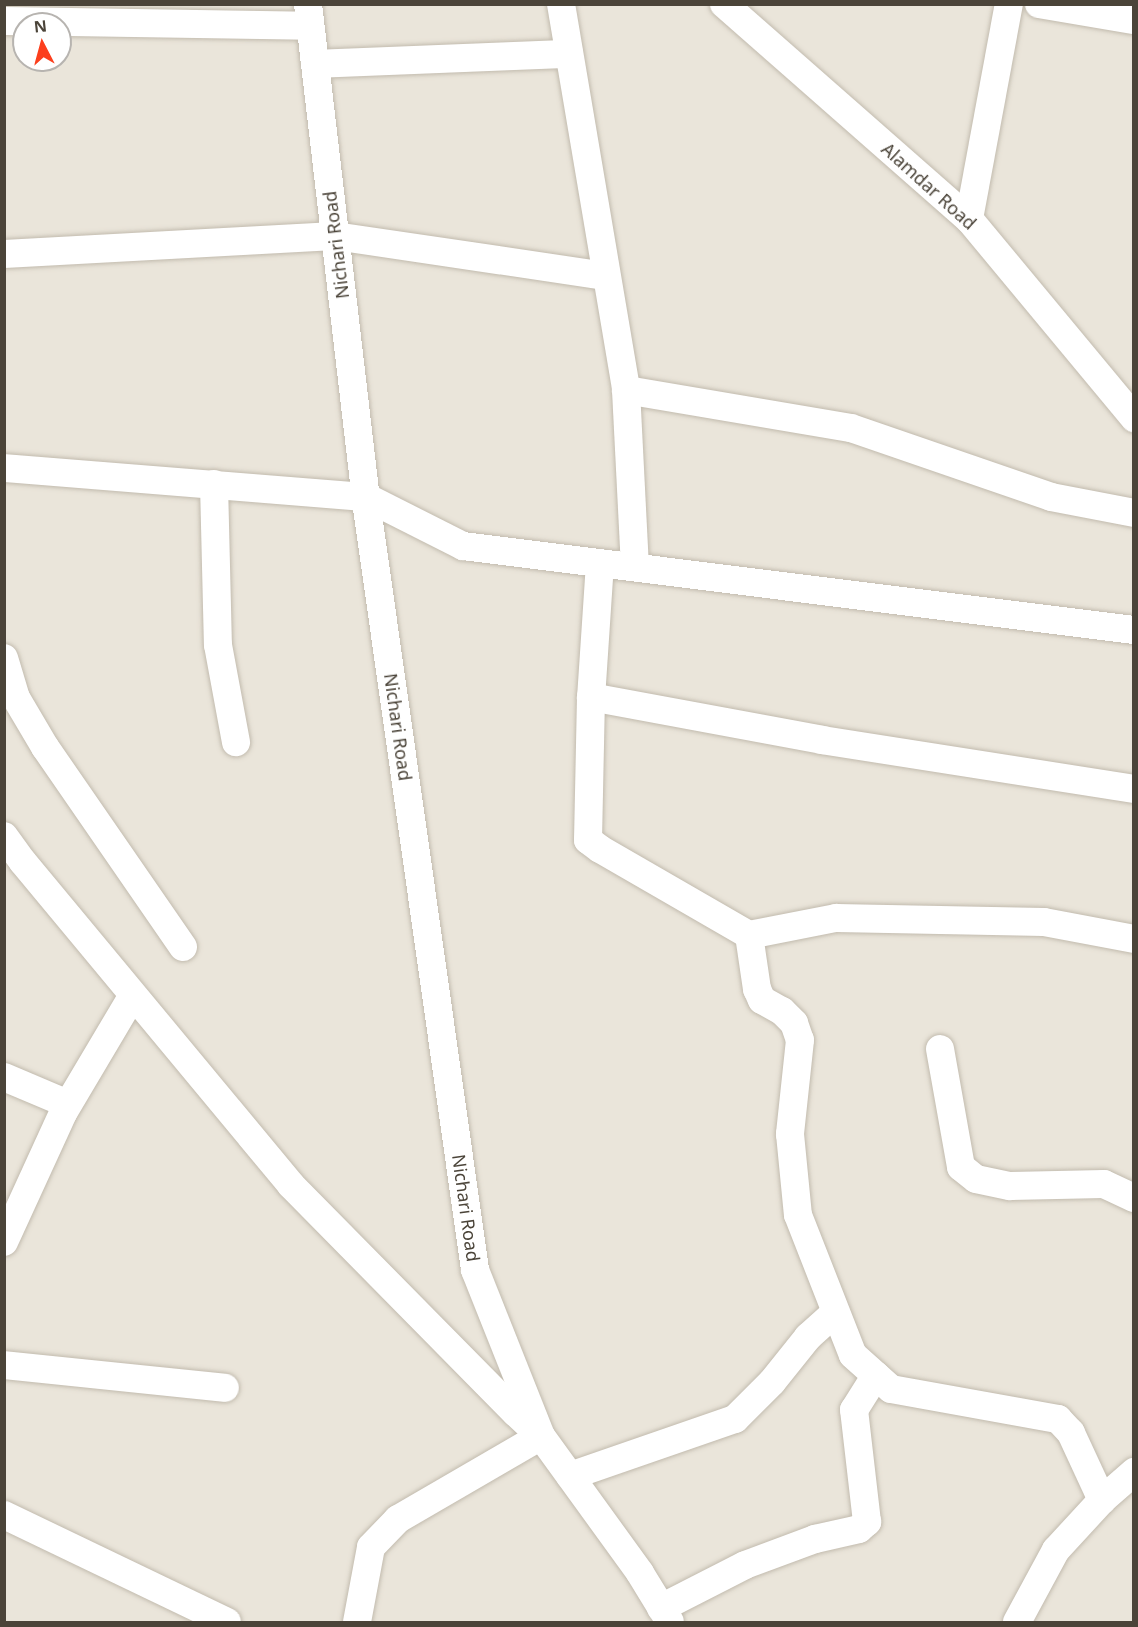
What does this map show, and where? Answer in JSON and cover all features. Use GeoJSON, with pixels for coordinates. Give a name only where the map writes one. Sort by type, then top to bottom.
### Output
{"type":"FeatureCollection","features":[{"type":"Feature","properties":{"kind":"street"},"geometry":{"type":"LineString","coordinates":[[561,4],[626,390],[635,567]]}},
{"type":"Feature","properties":{"kind":"street","name":"Alamdar Road"},"geometry":{"type":"LineString","coordinates":[[724,4],[969,219],[1134,418]]}},
{"type":"Feature","properties":{"kind":"street"},"geometry":{"type":"LineString","coordinates":[[969,219],[1009,4]]}},
{"type":"Feature","properties":{"kind":"street"},"geometry":{"type":"LineString","coordinates":[[1039,4],[1134,20]]}},
{"type":"Feature","properties":{"kind":"street"},"geometry":{"type":"LineString","coordinates":[[4,21],[309,15]]}},
{"type":"Feature","properties":{"kind":"street","name":"Nichari Road"},"geometry":{"type":"LineString","coordinates":[[309,15],[366,497],[475,1270],[541,1436]]}},
{"type":"Feature","properties":{"kind":"street"},"geometry":{"type":"LineString","coordinates":[[315,64],[569,54]]}},
{"type":"Feature","properties":{"kind":"street"},"geometry":{"type":"LineString","coordinates":[[4,254],[335,236],[606,276]]}},
{"type":"Feature","properties":{"kind":"street"},"geometry":{"type":"LineString","coordinates":[[626,390],[851,428],[1051,497],[1134,513]]}},
{"type":"Feature","properties":{"kind":"street"},"geometry":{"type":"LineString","coordinates":[[4,468],[366,497],[463,546],[1134,630]]}},
{"type":"Feature","properties":{"kind":"street"},"geometry":{"type":"LineString","coordinates":[[214,484],[218,645],[236,742]]}},
{"type":"Feature","properties":{"kind":"street"},"geometry":{"type":"LineString","coordinates":[[600,563],[591,697],[588,840],[749,935],[836,918],[1044,922],[1134,939]]}},
{"type":"Feature","properties":{"kind":"street"},"geometry":{"type":"LineString","coordinates":[[4,658],[16,698],[45,747],[183,948]]}},
{"type":"Feature","properties":{"kind":"street"},"geometry":{"type":"LineString","coordinates":[[591,697],[822,740],[1134,789]]}},
{"type":"Feature","properties":{"kind":"street"},"geometry":{"type":"LineString","coordinates":[[4,836],[291,1185],[541,1436],[640,1573],[666,1615],[745,1565],[814,1539],[859,1529],[867,1522],[854,1410],[876,1375]]}},
{"type":"Feature","properties":{"kind":"street"},"geometry":{"type":"LineString","coordinates":[[749,935],[753,972],[759,995],[762,1000],[782,1011],[794,1023],[800,1040],[790,1134],[798,1215],[853,1355],[891,1389],[1058,1419],[1071,1433],[1102,1500]]}},
{"type":"Feature","properties":{"kind":"street"},"geometry":{"type":"LineString","coordinates":[[4,1242],[10,1214],[68,1104],[134,995]]}},
{"type":"Feature","properties":{"kind":"street"},"geometry":{"type":"LineString","coordinates":[[940,1049],[961,1167],[976,1179],[1010,1186],[1104,1184],[1134,1198]]}},
{"type":"Feature","properties":{"kind":"street"},"geometry":{"type":"LineString","coordinates":[[4,1077],[68,1104]]}},
{"type":"Feature","properties":{"kind":"street"},"geometry":{"type":"LineString","coordinates":[[570,1476],[735,1419],[772,1382],[808,1337],[835,1313]]}},
{"type":"Feature","properties":{"kind":"street"},"geometry":{"type":"LineString","coordinates":[[4,1365],[225,1388]]}},
{"type":"Feature","properties":{"kind":"street"},"geometry":{"type":"LineString","coordinates":[[357,1623],[371,1547],[398,1519],[541,1436]]}},
{"type":"Feature","properties":{"kind":"street"},"geometry":{"type":"LineString","coordinates":[[1017,1623],[1056,1550],[1102,1500],[1134,1472]]}},
{"type":"Feature","properties":{"kind":"street"},"geometry":{"type":"LineString","coordinates":[[4,1515],[227,1623]]}},
{"type":"Feature","properties":{"kind":"shaded area"},"geometry":{"type":"Polygon","coordinates":[[[5,5],[1133,5],[1133,1622],[5,1622],[5,5]]]}}]}
